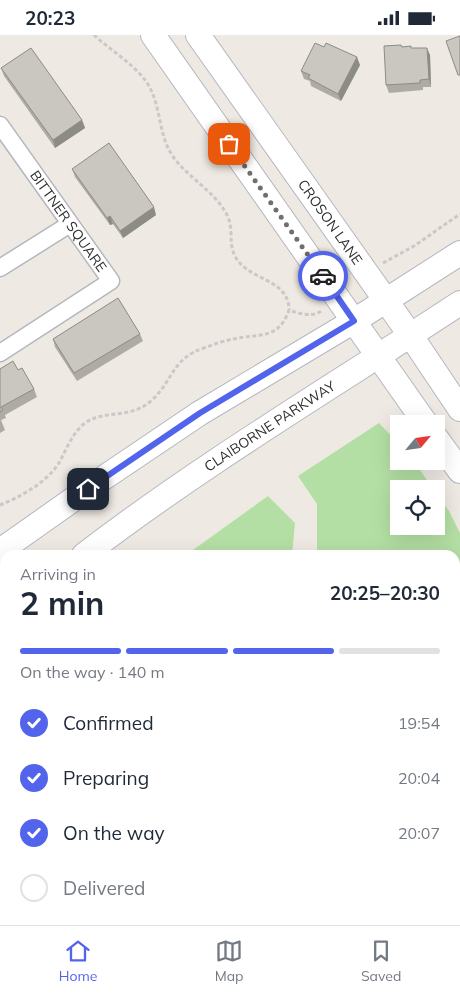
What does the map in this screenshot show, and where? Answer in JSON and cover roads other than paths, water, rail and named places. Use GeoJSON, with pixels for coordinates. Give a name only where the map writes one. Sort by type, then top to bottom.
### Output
{"type":"FeatureCollection","features":[{"type":"Feature","properties":{"kind":"main road"},"geometry":{"type":"LineString","coordinates":[[153,35],[420,415]]}},
{"type":"Feature","properties":{"kind":"main road","name":"CROSON LANE"},"geometry":{"type":"LineString","coordinates":[[198,35],[410,335],[460,409]]}},
{"type":"Feature","properties":{"kind":"main road"},"geometry":{"type":"LineString","coordinates":[[1,550],[200,413],[354,321],[460,253]]}},
{"type":"Feature","properties":{"kind":"main road","name":"CLAIBORNE PARKWAY"},"geometry":{"type":"LineString","coordinates":[[91,550],[240,444],[460,303]]}},
{"type":"Feature","properties":{"kind":"main road"},"geometry":{"type":"LineString","coordinates":[[445,450],[460,471]]}},
{"type":"Feature","properties":{"kind":"street","name":"BITTNER SQUARE"},"geometry":{"type":"LineString","coordinates":[[0,125],[111,281],[0,353]]}},
{"type":"Feature","properties":{"kind":"street"},"geometry":{"type":"LineString","coordinates":[[0,268],[70,224]]}}]}
